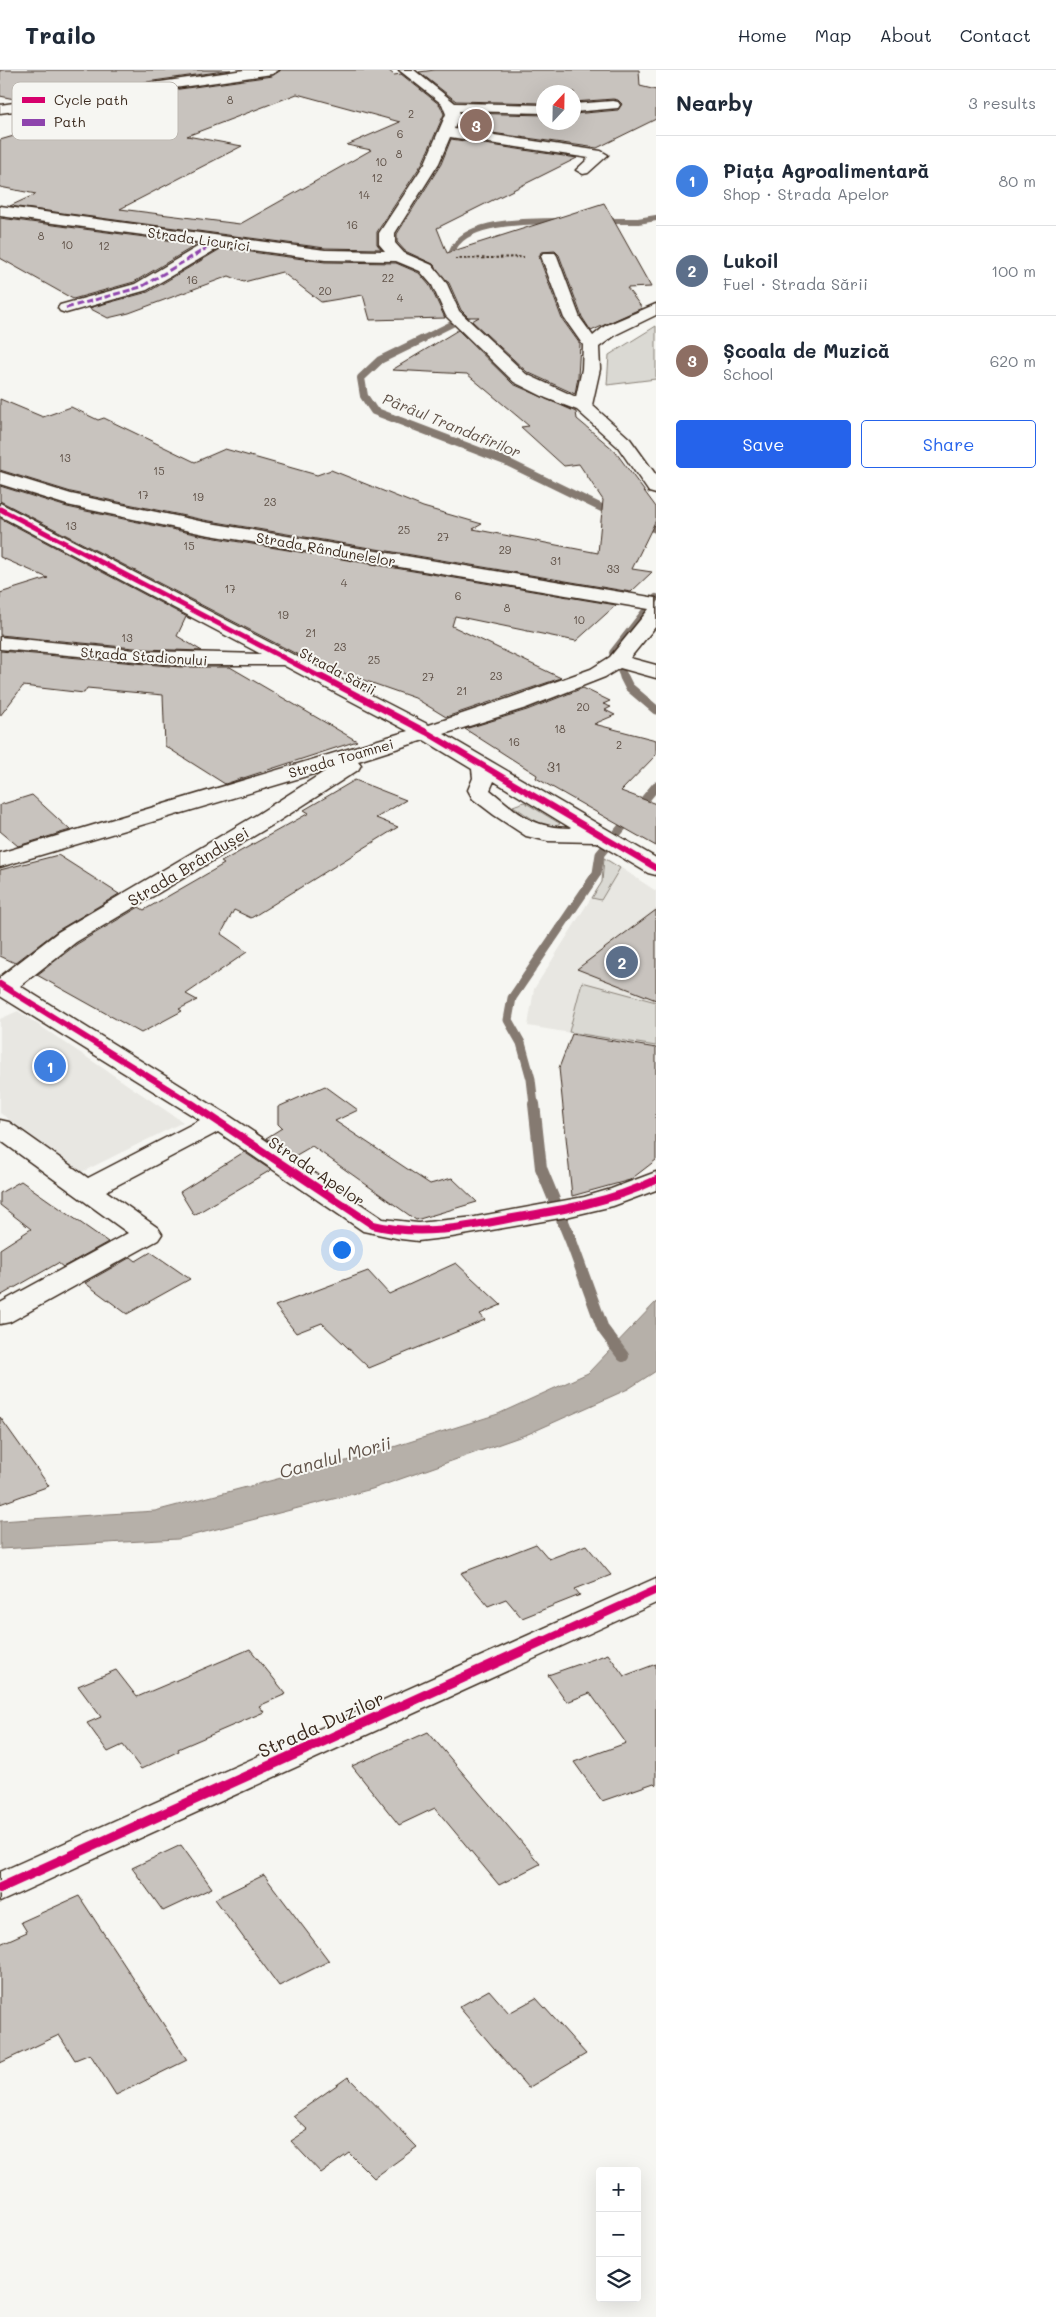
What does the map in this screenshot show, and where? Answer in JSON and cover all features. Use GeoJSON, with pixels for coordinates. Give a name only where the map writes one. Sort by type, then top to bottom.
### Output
{"type":"FeatureCollection","features":[{"type":"Feature","properties":{"kind":"main road"},"geometry":{"type":"LineString","coordinates":[[178,83],[272,70]]}},
{"type":"Feature","properties":{"kind":"main road"},"geometry":{"type":"LineString","coordinates":[[406,70],[448,102],[452,107],[453,114],[432,163],[387,233],[387,244],[398,256],[426,268],[439,284],[452,313],[520,378],[582,406],[624,443],[656,488]]}},
{"type":"Feature","properties":{"kind":"main road"},"geometry":{"type":"LineString","coordinates":[[581,107],[613,105]]}},
{"type":"Feature","properties":{"kind":"main road"},"geometry":{"type":"LineString","coordinates":[[452,107],[536,109]]}},
{"type":"Feature","properties":{"kind":"main road"},"geometry":{"type":"LineString","coordinates":[[446,132],[601,155],[583,170]]}},
{"type":"Feature","properties":{"kind":"main road","name":"Strada Licurici"},"geometry":{"type":"LineString","coordinates":[[0,211],[217,242],[325,255],[398,256]]}},
{"type":"Feature","properties":{"kind":"main road"},"geometry":{"type":"LineString","coordinates":[[66,308],[141,287],[217,242]]}},
{"type":"Feature","properties":{"kind":"main road"},"geometry":{"type":"LineString","coordinates":[[550,256],[572,318],[591,345],[591,368],[582,406]]}},
{"type":"Feature","properties":{"kind":"main road"},"geometry":{"type":"LineString","coordinates":[[591,345],[611,330],[656,308]]}},
{"type":"Feature","properties":{"kind":"main road","name":"Strada Rândunelelor"},"geometry":{"type":"LineString","coordinates":[[0,478],[68,499],[204,528],[651,606]]}},
{"type":"Feature","properties":{"kind":"main road","name":"Strada Sării"},"geometry":{"type":"LineString","coordinates":[[0,509],[289,658],[426,732],[656,868]]}},
{"type":"Feature","properties":{"kind":"main road","name":"Strada Toamnei"},"geometry":{"type":"LineString","coordinates":[[0,860],[220,793],[375,749],[518,703],[598,673],[617,661],[651,606]]}},
{"type":"Feature","properties":{"kind":"main road","name":"Strada Stadionului"},"geometry":{"type":"LineString","coordinates":[[0,643],[210,661],[289,658]]}},
{"type":"Feature","properties":{"kind":"main road"},"geometry":{"type":"LineString","coordinates":[[617,661],[656,672]]}},
{"type":"Feature","properties":{"kind":"main road","name":"Strada Brândușei"},"geometry":{"type":"LineString","coordinates":[[1,987],[67,937],[266,818],[375,749]]}},
{"type":"Feature","properties":{"kind":"main road"},"geometry":{"type":"LineString","coordinates":[[483,766],[484,778],[479,790],[481,794],[530,829],[548,834],[600,834]]}},
{"type":"Feature","properties":{"kind":"main road"},"geometry":{"type":"LineString","coordinates":[[220,793],[266,818]]}},
{"type":"Feature","properties":{"kind":"main road","name":"Strada Apelor"},"geometry":{"type":"LineString","coordinates":[[1,987],[219,1121],[373,1225],[393,1230],[418,1232],[477,1224],[589,1205],[638,1190],[656,1180]]}},
{"type":"Feature","properties":{"kind":"main road"},"geometry":{"type":"LineString","coordinates":[[86,1190],[219,1121]]}},
{"type":"Feature","properties":{"kind":"main road"},"geometry":{"type":"LineString","coordinates":[[0,1128],[148,1234],[0,1315]]}},
{"type":"Feature","properties":{"kind":"main road","name":"Strada Duzilor"},"geometry":{"type":"LineString","coordinates":[[0,1888],[656,1590]]}},
{"type":"Feature","properties":{"kind":"path"},"geometry":{"type":"LineString","coordinates":[[456,259],[550,256]]}},
{"type":"Feature","properties":{"kind":"shaded area"},"geometry":{"type":"Polygon","coordinates":[[[656,326],[656,379],[607,385],[609,355],[656,326]]]}},
{"type":"Feature","properties":{"kind":"shaded area"},"geometry":{"type":"Polygon","coordinates":[[[524,802],[560,824],[549,826],[543,824],[513,806],[524,802]]]}},
{"type":"Feature","properties":{"kind":"shaded area"},"geometry":{"type":"Polygon","coordinates":[[[603,856],[656,891],[656,1047],[528,1026],[534,989],[601,882],[603,856]]]}},
{"type":"Feature","properties":{"kind":"shaded area"},"geometry":{"type":"Polygon","coordinates":[[[604,858],[620,868],[601,900],[592,898],[602,882],[604,858]]]}},
{"type":"Feature","properties":{"kind":"shaded area"},"geometry":{"type":"Polygon","coordinates":[[[582,982],[656,1002],[656,1046],[569,1032],[582,982]]]}},
{"type":"Feature","properties":{"kind":"shaded area"},"geometry":{"type":"Polygon","coordinates":[[[18,1011],[183,1122],[82,1172],[0,1113],[0,1019],[18,1011]]]}},
{"type":"Feature","properties":{"kind":"shaded area"},"geometry":{"type":"Polygon","coordinates":[[[656,1302],[656,1371],[628,1389],[528,1434],[372,1489],[178,1539],[0,1549],[0,1521],[155,1511],[365,1456],[498,1414],[588,1373],[656,1302]]]}},
{"type":"Feature","properties":{"kind":"building"},"geometry":{"type":"Polygon","coordinates":[[[0,70],[231,70],[146,82],[12,82],[12,99],[0,96],[0,70]]]}},
{"type":"Feature","properties":{"kind":"building"},"geometry":{"type":"Polygon","coordinates":[[[281,70],[388,70],[394,75],[401,74],[440,105],[444,114],[423,162],[377,232],[377,244],[381,249],[325,248],[10,206],[36,194],[0,187],[0,140],[12,137],[12,140],[178,140],[178,89],[272,76],[281,70]],[[297,94],[187,136],[242,146],[120,209],[240,224],[371,150],[347,145],[400,122],[297,94]]]}},
{"type":"Feature","properties":{"kind":"building"},"geometry":{"type":"Polygon","coordinates":[[[435,70],[639,70],[640,86],[656,90],[656,119],[597,148],[457,128],[462,113],[536,115],[536,130],[581,130],[581,113],[618,110],[622,104],[618,100],[613,99],[581,101],[581,85],[536,85],[536,103],[456,101],[419,72],[435,70]]]}},
{"type":"Feature","properties":{"kind":"building"},"geometry":{"type":"Polygon","coordinates":[[[451,139],[577,158],[437,228],[447,253],[604,203],[651,287],[627,288],[642,308],[591,331],[582,317],[559,255],[555,251],[541,252],[539,257],[562,319],[580,344],[575,394],[527,372],[472,321],[479,317],[468,317],[461,310],[449,283],[433,264],[405,251],[397,242],[397,234],[441,164],[451,139]]]}},
{"type":"Feature","properties":{"kind":"building"},"geometry":{"type":"Polygon","coordinates":[[[0,218],[198,244],[134,282],[73,299],[0,258],[0,218]]]}},
{"type":"Feature","properties":{"kind":"building"},"geometry":{"type":"Polygon","coordinates":[[[222,248],[325,262],[396,263],[419,273],[430,286],[445,318],[370,320],[363,295],[321,302],[282,272],[244,282],[229,276],[129,313],[108,318],[89,308],[148,292],[222,248]]]}},
{"type":"Feature","properties":{"kind":"building"},"geometry":{"type":"Polygon","coordinates":[[[458,330],[513,384],[576,412],[577,419],[614,450],[656,507],[656,520],[632,569],[652,572],[631,592],[204,520],[71,492],[0,470],[0,399],[43,417],[71,407],[98,420],[104,418],[195,462],[225,449],[317,475],[331,470],[423,507],[482,524],[473,529],[598,553],[603,500],[579,464],[564,466],[521,427],[529,426],[467,374],[392,370],[458,330]]]}},
{"type":"Feature","properties":{"kind":"building"},"geometry":{"type":"Polygon","coordinates":[[[0,486],[67,507],[204,536],[616,605],[576,641],[455,616],[452,626],[561,678],[446,717],[415,698],[312,662],[0,501],[0,486]]]}},
{"type":"Feature","properties":{"kind":"building"},"geometry":{"type":"Polygon","coordinates":[[[0,518],[191,619],[186,617],[177,636],[202,651],[144,649],[0,635],[0,593],[48,578],[0,557],[0,518]]]}},
{"type":"Feature","properties":{"kind":"building"},"geometry":{"type":"Polygon","coordinates":[[[0,651],[180,667],[230,667],[357,741],[225,784],[165,746],[163,695],[87,688],[84,693],[23,686],[0,716],[0,651]]]}},
{"type":"Feature","properties":{"kind":"building"},"geometry":{"type":"Polygon","coordinates":[[[583,688],[610,701],[603,704],[611,707],[605,710],[615,715],[594,724],[656,740],[656,755],[621,791],[656,804],[656,846],[536,778],[537,775],[465,729],[527,710],[583,688]]]}},
{"type":"Feature","properties":{"kind":"building"},"geometry":{"type":"Polygon","coordinates":[[[355,780],[406,800],[376,818],[398,827],[251,918],[234,910],[221,934],[247,952],[186,994],[197,1000],[179,1009],[182,1011],[141,1033],[37,975],[77,944],[139,907],[144,910],[224,864],[221,862],[309,813],[304,810],[355,780]]]}},
{"type":"Feature","properties":{"kind":"building"},"geometry":{"type":"Polygon","coordinates":[[[32,795],[70,830],[18,846],[0,831],[0,805],[32,795]]]}},
{"type":"Feature","properties":{"kind":"building"},"geometry":{"type":"Polygon","coordinates":[[[58,855],[119,894],[57,931],[15,963],[0,956],[0,870],[58,855]]]}},
{"type":"Feature","properties":{"kind":"building"},"geometry":{"type":"Polygon","coordinates":[[[656,910],[656,1000],[577,969],[656,910]]]}},
{"type":"Feature","properties":{"kind":"building"},"geometry":{"type":"Polygon","coordinates":[[[572,1034],[656,1048],[656,1160],[630,1180],[572,1196],[559,1068],[572,1034]]]}},
{"type":"Feature","properties":{"kind":"building"},"geometry":{"type":"Polygon","coordinates":[[[325,1086],[358,1110],[335,1121],[430,1184],[452,1178],[477,1202],[416,1220],[312,1146],[293,1157],[266,1138],[282,1128],[278,1124],[278,1107],[325,1086]]]}},
{"type":"Feature","properties":{"kind":"building"},"geometry":{"type":"Polygon","coordinates":[[[244,1152],[271,1170],[194,1215],[180,1192],[244,1152]]]}},
{"type":"Feature","properties":{"kind":"building"},"geometry":{"type":"Polygon","coordinates":[[[21,1181],[108,1242],[63,1267],[58,1263],[0,1296],[0,1249],[31,1229],[0,1205],[0,1193],[21,1181]]]}},
{"type":"Feature","properties":{"kind":"building"},"geometry":{"type":"Polygon","coordinates":[[[151,1252],[190,1279],[127,1314],[85,1283],[131,1257],[136,1261],[151,1252]]]}},
{"type":"Feature","properties":{"kind":"building"},"geometry":{"type":"Polygon","coordinates":[[[456,1263],[501,1305],[480,1314],[485,1320],[369,1368],[322,1323],[296,1333],[275,1306],[368,1271],[389,1294],[456,1263]]]}},
{"type":"Feature","properties":{"kind":"building"},"geometry":{"type":"Polygon","coordinates":[[[0,1417],[49,1486],[0,1504],[0,1417]]]}},
{"type":"Feature","properties":{"kind":"building"},"geometry":{"type":"Polygon","coordinates":[[[536,1544],[549,1559],[586,1545],[611,1575],[575,1589],[580,1595],[522,1618],[506,1599],[488,1606],[461,1573],[536,1544]]]}},
{"type":"Feature","properties":{"kind":"building"},"geometry":{"type":"Polygon","coordinates":[[[250,1649],[286,1694],[259,1706],[264,1712],[178,1749],[179,1751],[141,1769],[123,1745],[108,1752],[87,1723],[101,1717],[78,1686],[116,1670],[137,1697],[250,1649]]]}},
{"type":"Feature","properties":{"kind":"building"},"geometry":{"type":"Polygon","coordinates":[[[608,1654],[624,1676],[656,1664],[656,1785],[654,1783],[602,1801],[574,1762],[626,1743],[590,1693],[567,1702],[548,1675],[608,1654]]]}},
{"type":"Feature","properties":{"kind":"building"},"geometry":{"type":"Polygon","coordinates":[[[428,1732],[540,1864],[499,1885],[435,1808],[399,1825],[352,1766],[428,1732]]]}},
{"type":"Feature","properties":{"kind":"building"},"geometry":{"type":"Polygon","coordinates":[[[181,1845],[212,1888],[163,1911],[132,1868],[181,1845]]]}},
{"type":"Feature","properties":{"kind":"building"},"geometry":{"type":"Polygon","coordinates":[[[264,1875],[329,1961],[279,1986],[215,1899],[264,1875]]]}},
{"type":"Feature","properties":{"kind":"building"},"geometry":{"type":"Polygon","coordinates":[[[79,1896],[187,2060],[116,2095],[90,2054],[75,2060],[59,2035],[0,2063],[0,1944],[27,1932],[21,1922],[79,1896]]]}},
{"type":"Feature","properties":{"kind":"building"},"geometry":{"type":"Polygon","coordinates":[[[489,1990],[509,2013],[536,1998],[586,2054],[528,2088],[459,2007],[489,1990]]]}},
{"type":"Feature","properties":{"kind":"building"},"geometry":{"type":"Polygon","coordinates":[[[348,2077],[417,2147],[374,2178],[349,2153],[321,2173],[291,2141],[308,2130],[293,2116],[348,2077]]]}},
{"type":"Feature","properties":{"kind":"waterway","name":"Pârâul Trandafirilor"},"geometry":{"type":"LineString","coordinates":[[601,221],[638,221],[656,218]]}},
{"type":"Feature","properties":{"kind":"waterway","name":"Pârâul Trandafirilor"},"geometry":{"type":"LineString","coordinates":[[454,265],[450,256],[455,245],[467,235],[479,229],[508,223],[565,221]]}},
{"type":"Feature","properties":{"kind":"waterway","name":"Pârâul Trandafirilor"},"geometry":{"type":"LineString","coordinates":[[420,340],[468,316],[475,305]]}},
{"type":"Feature","properties":{"kind":"waterway","name":"Pârâul Trandafirilor"},"geometry":{"type":"LineString","coordinates":[[423,339],[380,360],[361,378],[364,396],[374,411],[505,461],[616,515]]}},
{"type":"Feature","properties":{"kind":"waterway","name":"Pârâul Trandafirilor"},"geometry":{"type":"LineString","coordinates":[[639,523],[656,529]]}},
{"type":"Feature","properties":{"kind":"waterway","name":"Pârâul Trandafirilor"},"geometry":{"type":"LineString","coordinates":[[625,679],[613,653],[656,598]]}},
{"type":"Feature","properties":{"kind":"waterway","name":"Pârâul Trandafirilor"},"geometry":{"type":"LineString","coordinates":[[625,679],[629,687],[656,710]]}},
{"type":"Feature","properties":{"kind":"waterway","name":"Pârâul Trandafirilor"},"geometry":{"type":"LineString","coordinates":[[534,1105],[531,1079],[521,1043],[508,1020],[512,998],[597,873],[600,854],[656,786]]}},
{"type":"Feature","properties":{"kind":"waterway","name":"Pârâul Trandafirilor"},"geometry":{"type":"LineString","coordinates":[[534,1104],[541,1168],[571,1241],[603,1329],[623,1356]]}},
{"type":"Feature","properties":{"kind":"marked path"},"geometry":{"type":"LineString","coordinates":[[66,308],[141,287],[217,242]]}},
{"type":"Feature","properties":{"kind":"cycle path"},"geometry":{"type":"LineString","coordinates":[[0,509],[426,732],[656,868]]}},
{"type":"Feature","properties":{"kind":"cycle path"},"geometry":{"type":"LineString","coordinates":[[0,984],[219,1121],[373,1225],[418,1232],[463,1227],[603,1201],[656,1180]]}},
{"type":"Feature","properties":{"kind":"cycle path"},"geometry":{"type":"LineString","coordinates":[[0,1888],[656,1590]]}},
{"type":"Feature","properties":{"kind":"place","name":"Școala de Muzică"},"geometry":{"type":"Point","coordinates":[476,125]}},
{"type":"Feature","properties":{"kind":"place","name":"Lukoil"},"geometry":{"type":"Point","coordinates":[622,962]}},
{"type":"Feature","properties":{"kind":"place","name":"Piața Agroalimentară"},"geometry":{"type":"Point","coordinates":[50,1066]}},
{"type":"Feature","properties":{"kind":"water label","name":"Canalul Morii"},"geometry":{"type":"Point","coordinates":[335,1457]}}]}
